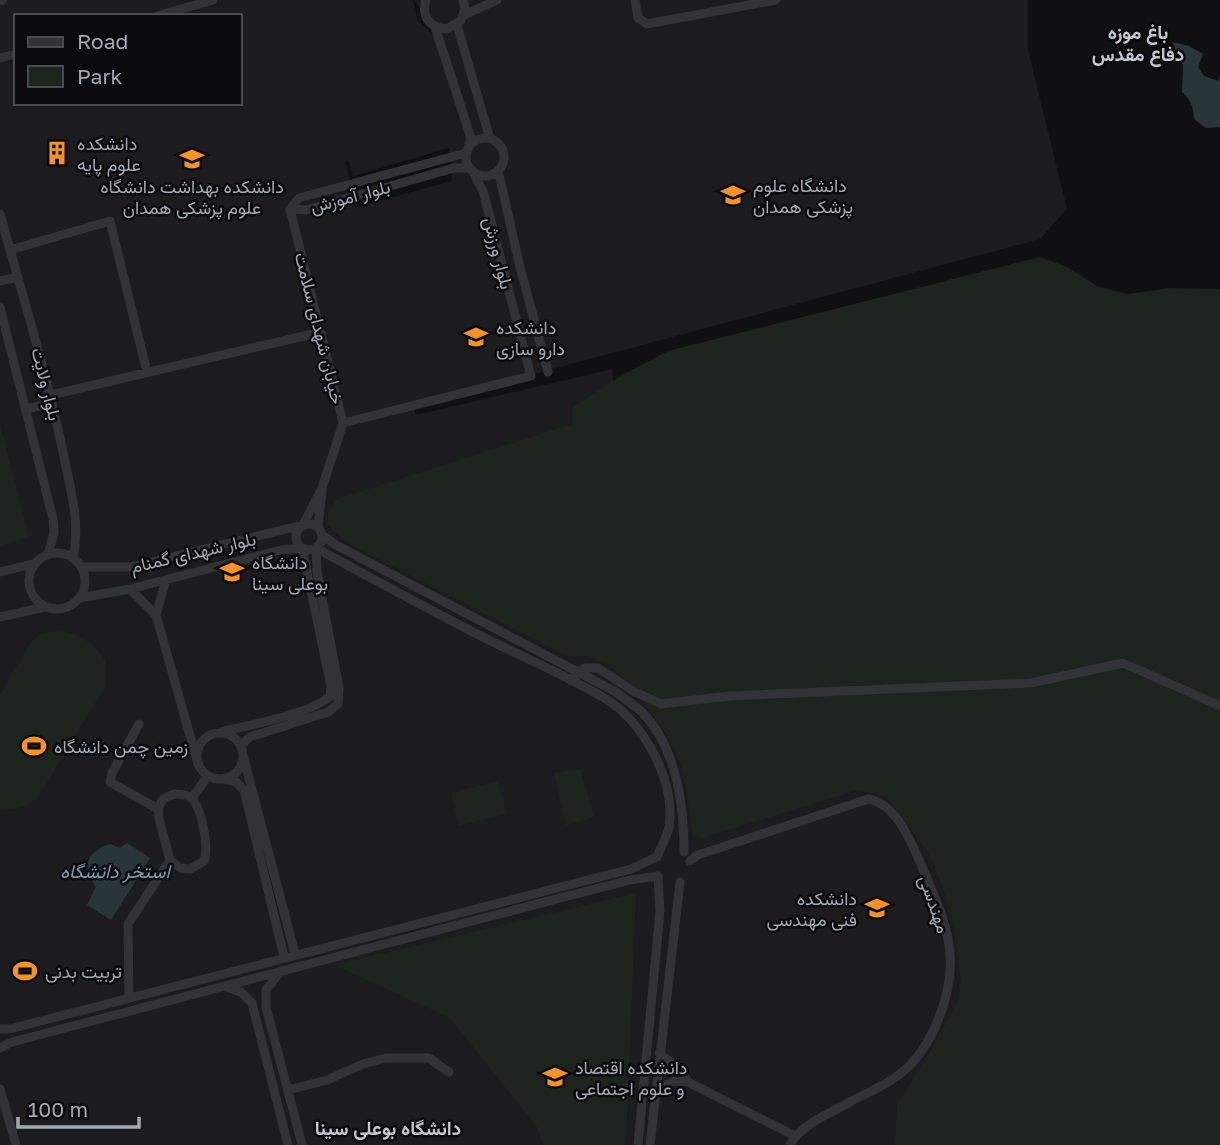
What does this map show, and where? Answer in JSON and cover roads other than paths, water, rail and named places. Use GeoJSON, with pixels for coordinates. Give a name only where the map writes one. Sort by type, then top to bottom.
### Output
{"type":"FeatureCollection","features":[{"type":"Feature","properties":{"kind":"street"},"geometry":{"type":"LineString","coordinates":[[164,14],[213,0]]}},
{"type":"Feature","properties":{"kind":"street"},"geometry":{"type":"LineString","coordinates":[[463,0],[464,15]]}},
{"type":"Feature","properties":{"kind":"street"},"geometry":{"type":"LineString","coordinates":[[435,27],[447,29],[457,24],[464,15],[497,0]]}},
{"type":"Feature","properties":{"kind":"street"},"geometry":{"type":"LineString","coordinates":[[635,0],[638,18],[647,24],[776,0]]}},
{"type":"Feature","properties":{"kind":"street"},"geometry":{"type":"LineString","coordinates":[[424,1],[426,19],[435,27],[471,138],[467,151],[471,170],[489,175],[498,170],[503,158],[503,152],[489,139],[479,139],[467,151]]}},
{"type":"Feature","properties":{"kind":"street"},"geometry":{"type":"LineString","coordinates":[[457,24],[489,139]]}},
{"type":"Feature","properties":{"kind":"street","name":"بلوار آموزش"},"geometry":{"type":"LineString","coordinates":[[290,209],[299,198],[467,151]]}},
{"type":"Feature","properties":{"kind":"street","name":"بلوار آموزش"},"geometry":{"type":"LineString","coordinates":[[290,209],[306,210],[453,168],[471,170]]}},
{"type":"Feature","properties":{"kind":"street","name":"بلوار ورزش"},"geometry":{"type":"LineString","coordinates":[[343,424],[530,376],[483,191],[471,170]]}},
{"type":"Feature","properties":{"kind":"street","name":"بلوار ورزش"},"geometry":{"type":"LineString","coordinates":[[498,170],[548,372]]}},
{"type":"Feature","properties":{"kind":"street"},"geometry":{"type":"LineString","coordinates":[[359,183],[361,194]]}},
{"type":"Feature","properties":{"kind":"street","name":"خیابان شهدای سلامت"},"geometry":{"type":"LineString","coordinates":[[290,209],[343,424],[322,488],[303,525]]}},
{"type":"Feature","properties":{"kind":"street","name":"بلوار ولایت"},"geometry":{"type":"LineString","coordinates":[[0,214],[52,399],[76,516],[77,537],[73,558]]}},
{"type":"Feature","properties":{"kind":"street"},"geometry":{"type":"LineString","coordinates":[[10,250],[110,221],[147,372]]}},
{"type":"Feature","properties":{"kind":"street"},"geometry":{"type":"LineString","coordinates":[[0,281],[18,277]]}},
{"type":"Feature","properties":{"kind":"street","name":"بلوار ولایت"},"geometry":{"type":"LineString","coordinates":[[0,307],[53,519],[54,533],[48,554]]}},
{"type":"Feature","properties":{"kind":"street"},"geometry":{"type":"LineString","coordinates":[[27,409],[52,399],[147,372],[321,332]]}},
{"type":"Feature","properties":{"kind":"street","name":"خیابان شهدای سلامت"},"geometry":{"type":"LineString","coordinates":[[320,531],[322,488]]}},
{"type":"Feature","properties":{"kind":"street"},"geometry":{"type":"LineString","coordinates":[[0,1029],[10,1029],[631,869],[657,857],[669,829],[670,800],[660,766],[650,746],[608,699],[336,545],[311,524],[303,525],[296,534],[297,542],[302,548],[331,686],[330,696],[324,702],[291,713],[213,733],[201,742],[197,749],[198,764]]}},
{"type":"Feature","properties":{"kind":"street","name":"بلوار شهدای گمنام"},"geometry":{"type":"LineString","coordinates":[[81,567],[131,567],[303,525]]}},
{"type":"Feature","properties":{"kind":"street"},"geometry":{"type":"LineString","coordinates":[[302,548],[316,548],[321,542],[320,531]]}},
{"type":"Feature","properties":{"kind":"street","name":"بلوار شهدای گمنام"},"geometry":{"type":"LineString","coordinates":[[79,598],[130,589],[281,550],[302,548]]}},
{"type":"Feature","properties":{"kind":"street"},"geometry":{"type":"LineString","coordinates":[[316,548],[441,615],[573,677]]}},
{"type":"Feature","properties":{"kind":"street"},"geometry":{"type":"LineString","coordinates":[[224,779],[238,771],[242,750],[250,737],[328,712],[338,704],[339,688],[317,571],[316,548]]}},
{"type":"Feature","properties":{"kind":"street"},"geometry":{"type":"LineString","coordinates":[[0,572],[33,564],[48,554],[57,552],[73,558],[81,567],[85,579],[85,587],[79,598],[70,606],[62,609],[45,607],[0,617]]}},
{"type":"Feature","properties":{"kind":"street"},"geometry":{"type":"LineString","coordinates":[[33,564],[28,585],[37,602],[45,607]]}},
{"type":"Feature","properties":{"kind":"street"},"geometry":{"type":"LineString","coordinates":[[156,615],[166,580]]}},
{"type":"Feature","properties":{"kind":"street"},"geometry":{"type":"LineString","coordinates":[[130,589],[156,615],[198,764],[208,776],[236,782],[244,790],[284,957]]}},
{"type":"Feature","properties":{"kind":"street"},"geometry":{"type":"LineString","coordinates":[[573,677],[585,668],[598,668],[634,691],[661,704],[730,696],[1031,683],[1124,663],[1220,706]]}},
{"type":"Feature","properties":{"kind":"street","name":"مهندسی"},"geometry":{"type":"LineString","coordinates":[[573,677],[616,692],[642,712],[661,737],[672,764],[687,857],[868,799],[878,800],[888,807],[911,842],[941,913],[950,953],[948,995],[931,1039],[902,1073],[824,1117],[792,1140]]}},
{"type":"Feature","properties":{"kind":"street"},"geometry":{"type":"LineString","coordinates":[[138,724],[112,773],[110,782],[158,809]]}},
{"type":"Feature","properties":{"kind":"street"},"geometry":{"type":"LineString","coordinates":[[221,732],[233,736],[242,750],[295,954]]}},
{"type":"Feature","properties":{"kind":"street"},"geometry":{"type":"LineString","coordinates":[[192,798],[208,776]]}},
{"type":"Feature","properties":{"kind":"street"},"geometry":{"type":"LineString","coordinates":[[174,793],[192,798],[197,805],[206,854],[198,866],[190,869],[180,868],[170,860],[158,809],[163,799],[174,793]]}},
{"type":"Feature","properties":{"kind":"street"},"geometry":{"type":"LineString","coordinates":[[129,998],[128,925],[170,860]]}},
{"type":"Feature","properties":{"kind":"street"},"geometry":{"type":"LineString","coordinates":[[0,1038],[0,1046],[630,880],[658,876],[660,911],[638,1145]]}},
{"type":"Feature","properties":{"kind":"street"},"geometry":{"type":"LineString","coordinates":[[650,1145],[680,882]]}},
{"type":"Feature","properties":{"kind":"street"},"geometry":{"type":"LineString","coordinates":[[282,970],[266,990],[267,1007],[302,1145]]}},
{"type":"Feature","properties":{"kind":"street"},"geometry":{"type":"LineString","coordinates":[[224,987],[241,992],[252,1003],[289,1145]]}},
{"type":"Feature","properties":{"kind":"street"},"geometry":{"type":"LineString","coordinates":[[659,1053],[681,1070],[688,1082]]}},
{"type":"Feature","properties":{"kind":"street"},"geometry":{"type":"LineString","coordinates":[[288,1090],[327,1080],[363,1064],[386,1058],[429,1058],[449,1072]]}},
{"type":"Feature","properties":{"kind":"street"},"geometry":{"type":"LineString","coordinates":[[655,1091],[674,1082],[688,1082],[792,1140]]}},
{"type":"Feature","properties":{"kind":"street"},"geometry":{"type":"LineString","coordinates":[[0,1089],[16,1145]]}},
{"type":"Feature","properties":{"kind":"water"},"geometry":{"type":"Polygon","coordinates":[[[1172,42],[1189,46],[1203,54],[1198,67],[1204,76],[1218,81],[1220,76],[1220,127],[1206,128],[1194,119],[1191,104],[1182,92],[1183,65],[1172,42]]]}},
{"type":"Feature","properties":{"kind":"water","name":"استخر دانشگاه"},"geometry":{"type":"Polygon","coordinates":[[[127,843],[150,858],[111,920],[87,905],[96,887],[89,872],[88,861],[95,851],[110,844],[120,848],[127,843]]]}},
{"type":"Feature","properties":{"kind":"place","name":"دانشکده علوم پایه"},"geometry":{"type":"Point","coordinates":[57,153]}},
{"type":"Feature","properties":{"kind":"place","name":"دانشکده بهداشت دانشگاه علوم پزشکی همدان"},"geometry":{"type":"Point","coordinates":[192,159]}},
{"type":"Feature","properties":{"kind":"place","name":"دانشگاه علوم پزشکی همدان"},"geometry":{"type":"Point","coordinates":[733,195]}},
{"type":"Feature","properties":{"kind":"place","name":"دانشکده دارو سازی"},"geometry":{"type":"Point","coordinates":[476,337]}},
{"type":"Feature","properties":{"kind":"place","name":"دانشگاه بوعلی سینا"},"geometry":{"type":"Point","coordinates":[232,572]}},
{"type":"Feature","properties":{"kind":"place","name":"زمین چمن دانشگاه"},"geometry":{"type":"Point","coordinates":[34,746]}},
{"type":"Feature","properties":{"kind":"place","name":"دانشکده فنی مهندسی"},"geometry":{"type":"Point","coordinates":[877,908]}},
{"type":"Feature","properties":{"kind":"place","name":"تربیت بدنی"},"geometry":{"type":"Point","coordinates":[25,971]}},
{"type":"Feature","properties":{"kind":"place","name":"دانشکده اقتصاد و علوم اجتماعی"},"geometry":{"type":"Point","coordinates":[555,1077]}},
{"type":"Feature","properties":{"kind":"district","name":"باغ موزه دفاع مقدس"},"geometry":{"type":"Point","coordinates":[1138,42]}},
{"type":"Feature","properties":{"kind":"district","name":"دانشگاه بوعلی سینا"},"geometry":{"type":"Point","coordinates":[388,1127]}}]}
